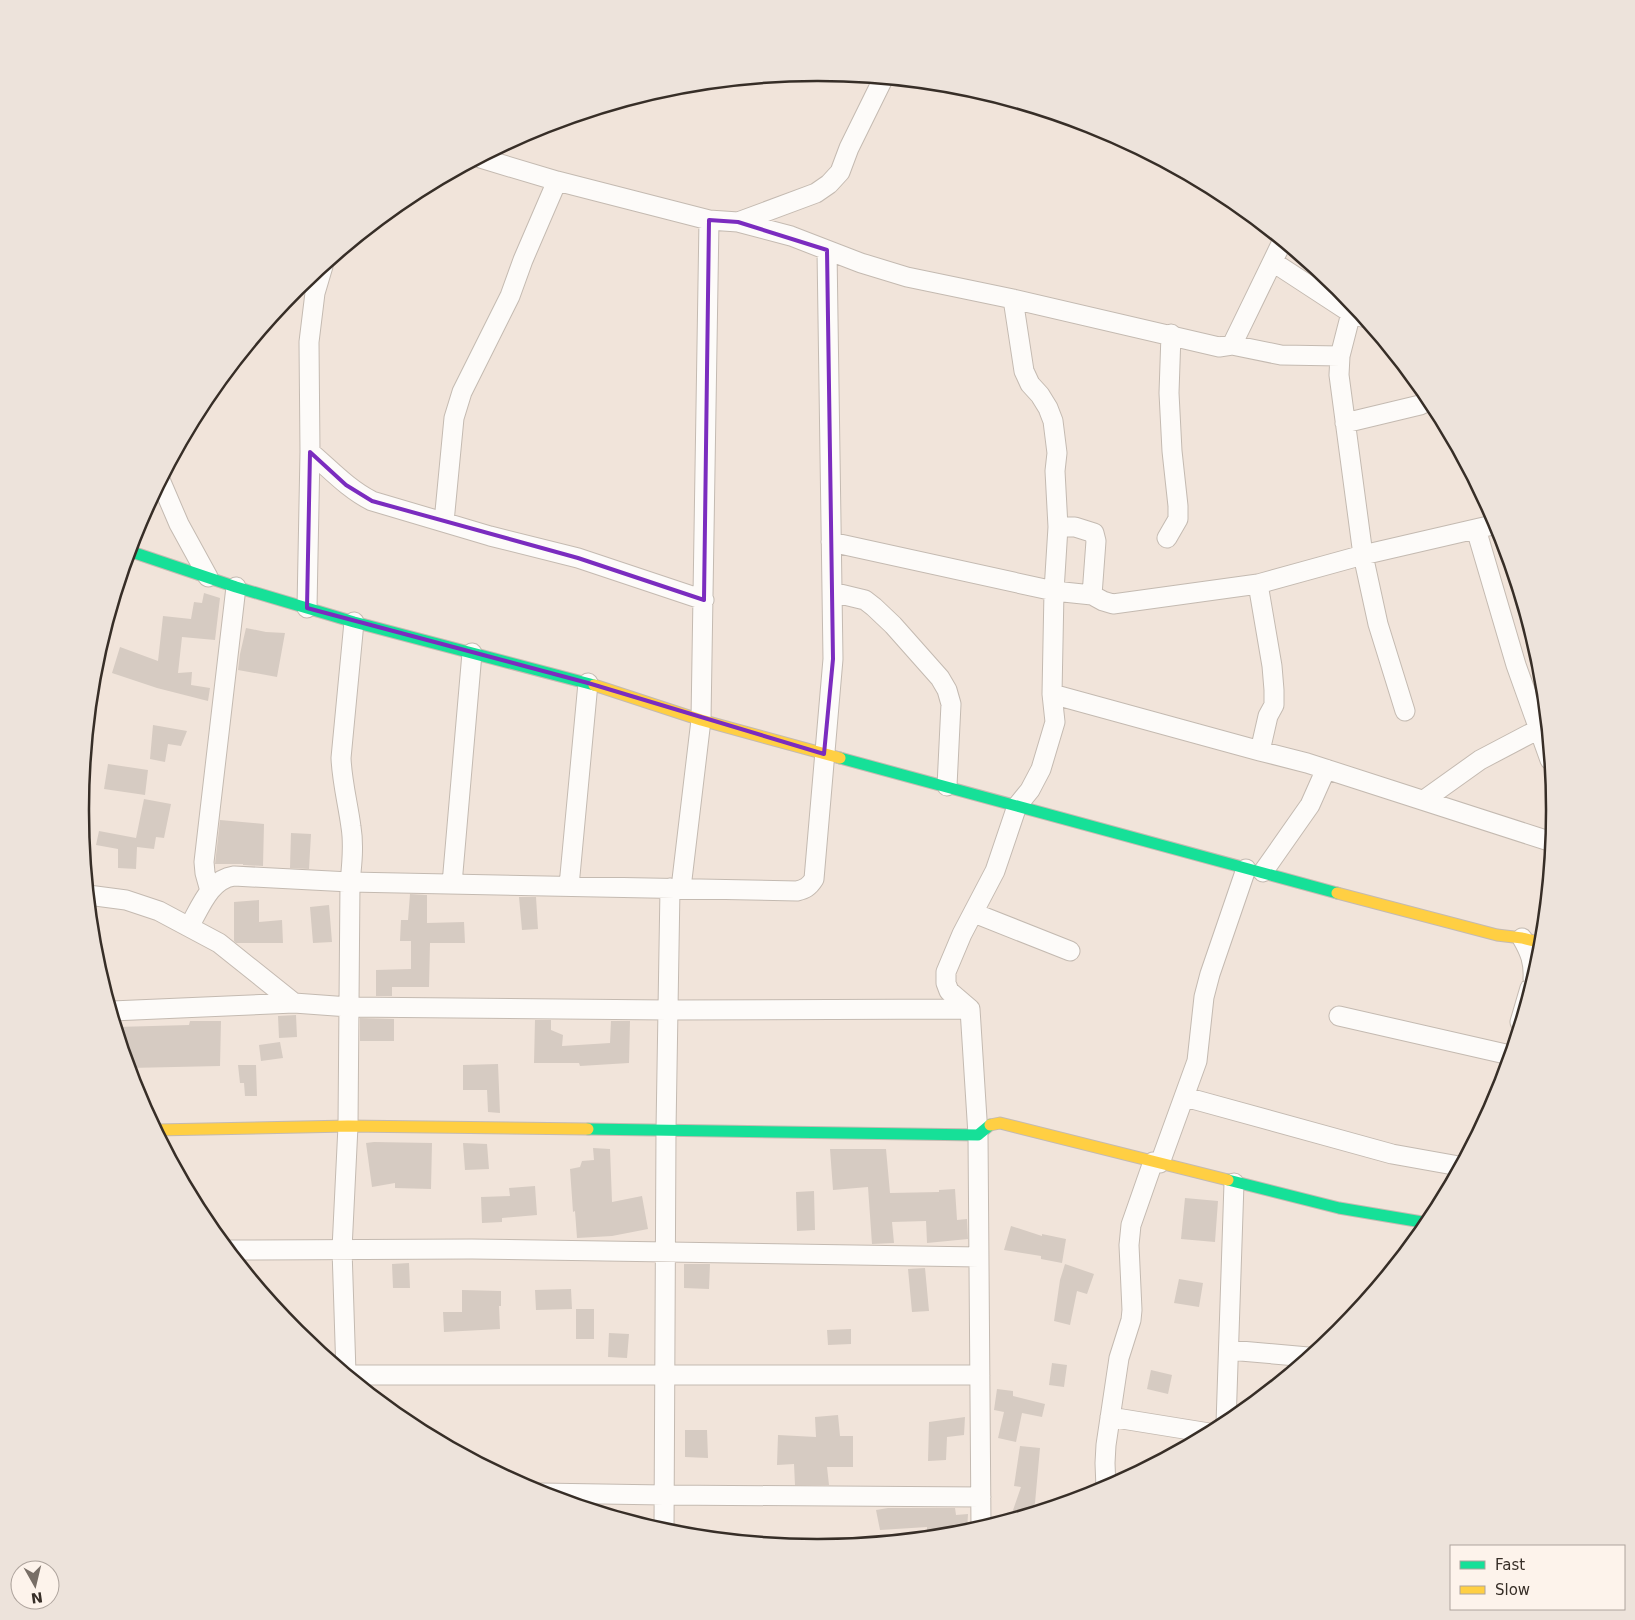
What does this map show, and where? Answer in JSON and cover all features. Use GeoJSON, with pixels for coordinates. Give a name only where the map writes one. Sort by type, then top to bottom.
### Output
{"type":"FeatureCollection","features":[{"type":"Feature","properties":{"kind":"street"},"geometry":{"type":"LineString","coordinates":[[738,222],[816,193],[829,184],[840,172],[849,148],[880,84]]}},
{"type":"Feature","properties":{"kind":"street"},"geometry":{"type":"LineString","coordinates":[[487,160],[557,181],[709,220],[738,222],[791,236],[862,263],[907,277],[1171,334],[1195,342],[1219,346],[1232,345],[1281,355],[1340,356]]}},
{"type":"Feature","properties":{"kind":"street"},"geometry":{"type":"LineString","coordinates":[[444,522],[454,418],[462,392],[510,296],[522,260],[557,181]]}},
{"type":"Feature","properties":{"kind":"street"},"geometry":{"type":"LineString","coordinates":[[664,1522],[668,1010],[676,888],[701,720],[709,220]]}},
{"type":"Feature","properties":{"kind":"street"},"geometry":{"type":"LineString","coordinates":[[1232,345],[1280,247]]}},
{"type":"Feature","properties":{"kind":"street"},"geometry":{"type":"LineString","coordinates":[[189,927],[210,891],[221,881],[234,876],[350,882],[797,891],[806,889],[810,885],[814,879],[833,659],[827,250]]}},
{"type":"Feature","properties":{"kind":"street"},"geometry":{"type":"LineString","coordinates":[[1273,262],[1343,306]]}},
{"type":"Feature","properties":{"kind":"street"},"geometry":{"type":"LineString","coordinates":[[307,608],[310,452],[309,342],[314,293],[319,279]]}},
{"type":"Feature","properties":{"kind":"street"},"geometry":{"type":"LineString","coordinates":[[981,1520],[978,1135],[970,1009],[949,991],[946,983],[946,972],[962,934],[995,871],[1016,806],[1030,790],[1041,769],[1055,722],[1052,694],[1054,590],[1058,527],[1055,471],[1057,453],[1053,421],[1048,408],[1030,384],[1024,371],[1013,299]]}},
{"type":"Feature","properties":{"kind":"street"},"geometry":{"type":"LineString","coordinates":[[1355,319],[1340,356],[1339,375],[1345,423],[1363,555],[1378,624],[1405,711]]}},
{"type":"Feature","properties":{"kind":"street"},"geometry":{"type":"LineString","coordinates":[[1167,538],[1178,519],[1169,393],[1171,334]]}},
{"type":"Feature","properties":{"kind":"street"},"geometry":{"type":"LineString","coordinates":[[1345,423],[1392,413],[1422,404]]}},
{"type":"Feature","properties":{"kind":"street"},"geometry":{"type":"LineString","coordinates":[[310,452],[359,494],[372,500],[490,536],[578,558],[704,600]]}},
{"type":"Feature","properties":{"kind":"street"},"geometry":{"type":"LineString","coordinates":[[164,488],[179,524],[208,578]]}},
{"type":"Feature","properties":{"kind":"street"},"geometry":{"type":"LineString","coordinates":[[831,542],[1054,590],[1092,595],[1113,604],[1258,584],[1363,555],[1489,526]]}},
{"type":"Feature","properties":{"kind":"street"},"geometry":{"type":"LineString","coordinates":[[1058,527],[1075,527],[1094,533],[1096,540],[1092,595]]}},
{"type":"Feature","properties":{"kind":"street"},"geometry":{"type":"LineString","coordinates":[[1476,529],[1516,666],[1543,739]]}},
{"type":"Feature","properties":{"kind":"street"},"geometry":{"type":"LineString","coordinates":[[136,553],[236,587],[354,622],[588,683],[701,720],[1254,871],[1498,935],[1534,941]]}},
{"type":"Feature","properties":{"kind":"street"},"geometry":{"type":"LineString","coordinates":[[1258,584],[1272,666],[1274,690],[1274,705],[1268,716],[1260,751]]}},
{"type":"Feature","properties":{"kind":"street"},"geometry":{"type":"LineString","coordinates":[[210,891],[204,862],[236,587]]}},
{"type":"Feature","properties":{"kind":"street"},"geometry":{"type":"LineString","coordinates":[[832,592],[866,600],[893,625],[940,678],[952,704],[947,786]]}},
{"type":"Feature","properties":{"kind":"street"},"geometry":{"type":"LineString","coordinates":[[347,1366],[342,1249],[348,1126],[350,882],[353,857],[352,829],[342,778],[341,758],[354,622]]}},
{"type":"Feature","properties":{"kind":"street"},"geometry":{"type":"LineString","coordinates":[[452,884],[472,652]]}},
{"type":"Feature","properties":{"kind":"street"},"geometry":{"type":"LineString","coordinates":[[569,886],[588,683]]}},
{"type":"Feature","properties":{"kind":"street"},"geometry":{"type":"LineString","coordinates":[[1052,694],[1326,769],[1545,840]]}},
{"type":"Feature","properties":{"kind":"street"},"geometry":{"type":"LineString","coordinates":[[1424,800],[1480,760],[1539,729]]}},
{"type":"Feature","properties":{"kind":"street"},"geometry":{"type":"LineString","coordinates":[[1105,1479],[1104,1463],[1119,1358],[1131,1320],[1129,1245],[1132,1225],[1156,1162],[1185,1097],[1197,1061],[1204,997],[1210,974],[1254,871],[1310,805],[1326,769]]}},
{"type":"Feature","properties":{"kind":"street"},"geometry":{"type":"LineString","coordinates":[[94,895],[126,900],[159,910],[219,943],[294,1003]]}},
{"type":"Feature","properties":{"kind":"street"},"geometry":{"type":"LineString","coordinates":[[974,913],[1070,950]]}},
{"type":"Feature","properties":{"kind":"street"},"geometry":{"type":"LineString","coordinates":[[1522,938],[1531,957]]}},
{"type":"Feature","properties":{"kind":"street"},"geometry":{"type":"LineString","coordinates":[[117,1011],[294,1003],[349,1007],[668,1010],[970,1009]]}},
{"type":"Feature","properties":{"kind":"street"},"geometry":{"type":"LineString","coordinates":[[1339,1016],[1504,1054]]}},
{"type":"Feature","properties":{"kind":"street"},"geometry":{"type":"LineString","coordinates":[[1185,1097],[1392,1154],[1454,1165]]}},
{"type":"Feature","properties":{"kind":"street"},"geometry":{"type":"LineString","coordinates":[[163,1130],[348,1126],[978,1135],[988,1126],[1000,1123],[1339,1208],[1419,1221]]}},
{"type":"Feature","properties":{"kind":"street"},"geometry":{"type":"LineString","coordinates":[[1226,1413],[1234,1182]]}},
{"type":"Feature","properties":{"kind":"street"},"geometry":{"type":"LineString","coordinates":[[236,1250],[472,1249],[979,1257]]}},
{"type":"Feature","properties":{"kind":"street"},"geometry":{"type":"LineString","coordinates":[[1229,1350],[1300,1356]]}},
{"type":"Feature","properties":{"kind":"street"},"geometry":{"type":"LineString","coordinates":[[357,1374],[980,1375]]}},
{"type":"Feature","properties":{"kind":"street"},"geometry":{"type":"LineString","coordinates":[[1110,1418],[1198,1431]]}},
{"type":"Feature","properties":{"kind":"street"},"geometry":{"type":"LineString","coordinates":[[566,1493],[981,1497]]}},
{"type":"Feature","properties":{"kind":"highlighted area"},"geometry":{"type":"Polygon","coordinates":[[[709,220],[738,222],[827,250],[833,659],[824,754],[588,683],[307,608],[310,452],[346,485],[372,501],[578,558],[704,600],[709,220]]]}},
{"type":"Feature","properties":{"kind":"building"},"geometry":{"type":"Polygon","coordinates":[[[204,593],[220,598],[215,640],[182,637],[178,673],[192,672],[191,685],[210,688],[208,701],[157,688],[112,673],[120,647],[158,661],[163,616],[191,619],[194,602],[202,603],[204,593]]]}},
{"type":"Feature","properties":{"kind":"building"},"geometry":{"type":"Polygon","coordinates":[[[246,628],[285,633],[277,677],[238,670],[246,628]]]}},
{"type":"Feature","properties":{"kind":"building"},"geometry":{"type":"Polygon","coordinates":[[[153,725],[187,731],[181,746],[168,744],[165,762],[150,759],[153,725]]]}},
{"type":"Feature","properties":{"kind":"building"},"geometry":{"type":"Polygon","coordinates":[[[108,764],[148,770],[145,795],[104,789],[108,764]]]}},
{"type":"Feature","properties":{"kind":"building"},"geometry":{"type":"Polygon","coordinates":[[[144,799],[171,804],[164,838],[156,837],[154,849],[137,847],[136,869],[118,868],[118,849],[96,845],[99,831],[136,838],[144,799]]]}},
{"type":"Feature","properties":{"kind":"building"},"geometry":{"type":"Polygon","coordinates":[[[220,820],[264,824],[263,866],[215,864],[220,820]]]}},
{"type":"Feature","properties":{"kind":"building"},"geometry":{"type":"Polygon","coordinates":[[[291,833],[311,834],[309,869],[290,868],[291,833]]]}},
{"type":"Feature","properties":{"kind":"building"},"geometry":{"type":"Polygon","coordinates":[[[410,894],[427,895],[427,923],[464,922],[465,943],[430,943],[429,987],[392,987],[392,996],[376,996],[376,970],[411,969],[411,941],[400,941],[401,920],[408,920],[410,894]]]}},
{"type":"Feature","properties":{"kind":"building"},"geometry":{"type":"Polygon","coordinates":[[[519,897],[536,897],[538,929],[522,930],[519,897]]]}},
{"type":"Feature","properties":{"kind":"building"},"geometry":{"type":"Polygon","coordinates":[[[259,900],[259,922],[282,920],[283,943],[236,943],[234,941],[234,902],[259,900]]]}},
{"type":"Feature","properties":{"kind":"building"},"geometry":{"type":"Polygon","coordinates":[[[329,905],[332,942],[313,943],[310,907],[329,905]]]}},
{"type":"Feature","properties":{"kind":"building"},"geometry":{"type":"Polygon","coordinates":[[[296,1015],[297,1037],[279,1038],[278,1016],[296,1015]]]}},
{"type":"Feature","properties":{"kind":"building"},"geometry":{"type":"Polygon","coordinates":[[[360,1018],[394,1019],[394,1041],[360,1041],[360,1018]]]}},
{"type":"Feature","properties":{"kind":"building"},"geometry":{"type":"Polygon","coordinates":[[[535,1020],[551,1020],[551,1030],[563,1035],[562,1046],[610,1043],[611,1021],[630,1021],[629,1063],[580,1066],[579,1063],[534,1063],[535,1020]]]}},
{"type":"Feature","properties":{"kind":"building"},"geometry":{"type":"Polygon","coordinates":[[[190,1021],[221,1021],[220,1066],[136,1068],[122,1027],[189,1025],[190,1021]]]}},
{"type":"Feature","properties":{"kind":"building"},"geometry":{"type":"Polygon","coordinates":[[[280,1042],[283,1058],[261,1061],[259,1045],[280,1042]]]}},
{"type":"Feature","properties":{"kind":"building"},"geometry":{"type":"Polygon","coordinates":[[[498,1064],[500,1113],[488,1112],[487,1090],[463,1090],[463,1065],[498,1064]]]}},
{"type":"Feature","properties":{"kind":"building"},"geometry":{"type":"Polygon","coordinates":[[[238,1065],[256,1065],[257,1096],[245,1096],[244,1083],[240,1083],[238,1065]]]}},
{"type":"Feature","properties":{"kind":"building"},"geometry":{"type":"Polygon","coordinates":[[[366,1143],[432,1143],[431,1189],[395,1188],[395,1183],[372,1187],[366,1143]]]}},
{"type":"Feature","properties":{"kind":"building"},"geometry":{"type":"Polygon","coordinates":[[[463,1143],[487,1144],[489,1169],[465,1170],[463,1143]]]}},
{"type":"Feature","properties":{"kind":"building"},"geometry":{"type":"Polygon","coordinates":[[[593,1148],[610,1149],[612,1202],[642,1196],[648,1229],[612,1236],[577,1238],[570,1169],[580,1167],[582,1161],[594,1160],[593,1148]]]}},
{"type":"Feature","properties":{"kind":"building"},"geometry":{"type":"Polygon","coordinates":[[[830,1149],[886,1149],[890,1193],[939,1192],[939,1190],[955,1189],[957,1220],[967,1219],[968,1239],[927,1243],[926,1221],[892,1222],[894,1243],[872,1244],[868,1187],[833,1190],[830,1149]]]}},
{"type":"Feature","properties":{"kind":"building"},"geometry":{"type":"Polygon","coordinates":[[[535,1186],[537,1215],[502,1218],[502,1222],[482,1223],[481,1197],[510,1196],[509,1188],[535,1186]]]}},
{"type":"Feature","properties":{"kind":"building"},"geometry":{"type":"Polygon","coordinates":[[[814,1191],[815,1230],[797,1231],[796,1192],[814,1191]]]}},
{"type":"Feature","properties":{"kind":"building"},"geometry":{"type":"Polygon","coordinates":[[[1185,1198],[1218,1201],[1215,1242],[1181,1239],[1185,1198]]]}},
{"type":"Feature","properties":{"kind":"building"},"geometry":{"type":"Polygon","coordinates":[[[1011,1226],[1042,1236],[1042,1234],[1066,1239],[1062,1263],[1041,1259],[1041,1256],[1004,1250],[1011,1226]]]}},
{"type":"Feature","properties":{"kind":"building"},"geometry":{"type":"Polygon","coordinates":[[[409,1263],[410,1288],[393,1288],[392,1264],[409,1263]]]}},
{"type":"Feature","properties":{"kind":"building"},"geometry":{"type":"Polygon","coordinates":[[[684,1264],[710,1264],[709,1289],[684,1288],[684,1264]]]}},
{"type":"Feature","properties":{"kind":"building"},"geometry":{"type":"Polygon","coordinates":[[[1065,1264],[1094,1274],[1087,1294],[1077,1291],[1070,1325],[1054,1321],[1060,1280],[1065,1264]]]}},
{"type":"Feature","properties":{"kind":"building"},"geometry":{"type":"Polygon","coordinates":[[[925,1268],[929,1311],[912,1312],[908,1269],[925,1268]]]}},
{"type":"Feature","properties":{"kind":"building"},"geometry":{"type":"Polygon","coordinates":[[[1179,1279],[1203,1283],[1199,1307],[1174,1303],[1179,1279]]]}},
{"type":"Feature","properties":{"kind":"building"},"geometry":{"type":"Polygon","coordinates":[[[571,1289],[572,1309],[536,1310],[535,1290],[571,1289]]]}},
{"type":"Feature","properties":{"kind":"building"},"geometry":{"type":"Polygon","coordinates":[[[462,1290],[501,1291],[501,1306],[499,1306],[500,1329],[444,1332],[443,1312],[462,1312],[462,1290]]]}},
{"type":"Feature","properties":{"kind":"building"},"geometry":{"type":"Polygon","coordinates":[[[576,1309],[594,1309],[594,1339],[576,1339],[576,1309]]]}},
{"type":"Feature","properties":{"kind":"building"},"geometry":{"type":"Polygon","coordinates":[[[851,1329],[851,1344],[828,1345],[827,1330],[851,1329]]]}},
{"type":"Feature","properties":{"kind":"building"},"geometry":{"type":"Polygon","coordinates":[[[609,1333],[629,1334],[627,1358],[608,1357],[609,1333]]]}},
{"type":"Feature","properties":{"kind":"building"},"geometry":{"type":"Polygon","coordinates":[[[1052,1363],[1067,1365],[1064,1387],[1049,1385],[1052,1363]]]}},
{"type":"Feature","properties":{"kind":"building"},"geometry":{"type":"Polygon","coordinates":[[[1151,1370],[1172,1375],[1168,1394],[1147,1389],[1151,1370]]]}},
{"type":"Feature","properties":{"kind":"building"},"geometry":{"type":"Polygon","coordinates":[[[997,1389],[1013,1391],[1013,1396],[1045,1404],[1042,1417],[1022,1413],[1016,1442],[998,1438],[1004,1412],[994,1410],[997,1389]]]}},
{"type":"Feature","properties":{"kind":"building"},"geometry":{"type":"Polygon","coordinates":[[[838,1415],[840,1436],[853,1436],[853,1467],[827,1467],[829,1485],[795,1485],[794,1464],[777,1465],[778,1435],[816,1437],[815,1417],[838,1415]]]}},
{"type":"Feature","properties":{"kind":"building"},"geometry":{"type":"Polygon","coordinates":[[[965,1417],[964,1435],[947,1437],[946,1460],[928,1461],[929,1422],[965,1417]]]}},
{"type":"Feature","properties":{"kind":"building"},"geometry":{"type":"Polygon","coordinates":[[[685,1430],[707,1430],[708,1458],[685,1457],[685,1430]]]}},
{"type":"Feature","properties":{"kind":"building"},"geometry":{"type":"Polygon","coordinates":[[[1020,1446],[1040,1448],[1034,1505],[1012,1512],[1021,1487],[1014,1486],[1020,1446]]]}},
{"type":"Feature","properties":{"kind":"building"},"geometry":{"type":"Polygon","coordinates":[[[888,1508],[955,1508],[956,1515],[968,1514],[967,1523],[927,1531],[927,1527],[880,1530],[876,1510],[888,1508]]]}},
{"type":"Feature","properties":{"kind":"traffic: fast"},"geometry":{"type":"LineString","coordinates":[[136,553],[236,587],[354,622],[594,685]]}},
{"type":"Feature","properties":{"kind":"traffic: fast"},"geometry":{"type":"LineString","coordinates":[[840,758],[1337,893]]}},
{"type":"Feature","properties":{"kind":"traffic: fast"},"geometry":{"type":"LineString","coordinates":[[588,1129],[978,1135],[990,1125]]}},
{"type":"Feature","properties":{"kind":"traffic: fast"},"geometry":{"type":"LineString","coordinates":[[1228,1180],[1339,1208],[1419,1221]]}},
{"type":"Feature","properties":{"kind":"traffic: slow"},"geometry":{"type":"LineString","coordinates":[[594,685],[701,720],[840,758]]}},
{"type":"Feature","properties":{"kind":"traffic: slow"},"geometry":{"type":"LineString","coordinates":[[1337,893],[1497,935],[1534,941]]}},
{"type":"Feature","properties":{"kind":"traffic: slow"},"geometry":{"type":"LineString","coordinates":[[990,1125],[1000,1123],[1228,1180]]}},
{"type":"Feature","properties":{"kind":"traffic: slow"},"geometry":{"type":"LineString","coordinates":[[163,1130],[348,1126],[588,1129]]}}]}
